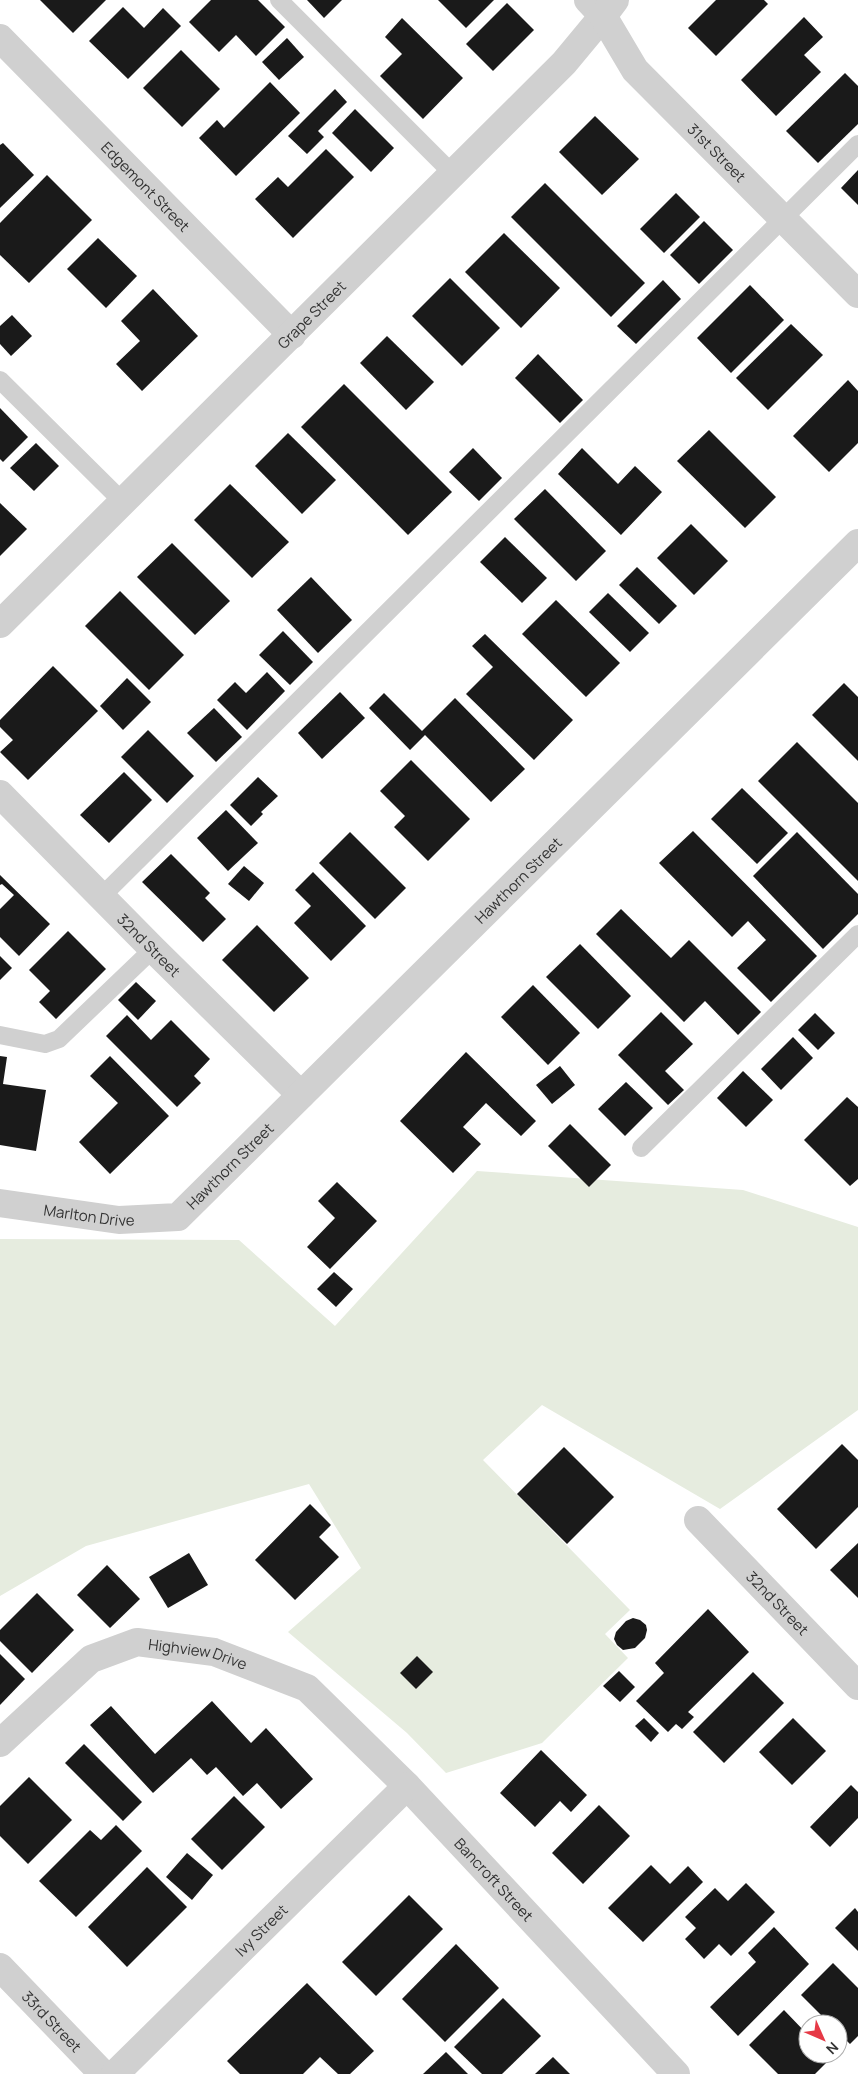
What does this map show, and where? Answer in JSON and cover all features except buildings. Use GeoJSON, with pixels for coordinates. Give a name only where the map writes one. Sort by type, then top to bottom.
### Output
{"type":"FeatureCollection","features":[{"type":"Feature","properties":{"kind":"street","name":"Grape Street"},"geometry":{"type":"LineString","coordinates":[[0,624],[564,63],[602,5]]}},
{"type":"Feature","properties":{"kind":"street","name":"31st Street"},"geometry":{"type":"LineString","coordinates":[[602,5],[635,70],[858,294]]}},
{"type":"Feature","properties":{"kind":"street","name":"Edgemont Street"},"geometry":{"type":"LineString","coordinates":[[0,38],[292,334]]}},
{"type":"Feature","properties":{"kind":"street","name":"Hawthorn Street"},"geometry":{"type":"LineString","coordinates":[[178,1217],[858,543]]}},
{"type":"Feature","properties":{"kind":"street","name":"32nd Street"},"geometry":{"type":"LineString","coordinates":[[0,794],[153,950],[301,1094]]}},
{"type":"Feature","properties":{"kind":"street","name":"Marlton Drive"},"geometry":{"type":"LineString","coordinates":[[0,1203],[119,1220],[178,1217]]}},
{"type":"Feature","properties":{"kind":"street","name":"32nd Street"},"geometry":{"type":"LineString","coordinates":[[698,1520],[858,1686]]}},
{"type":"Feature","properties":{"kind":"street","name":"Highview Drive"},"geometry":{"type":"LineString","coordinates":[[0,1743],[91,1659],[138,1642],[214,1652],[307,1688]]}},
{"type":"Feature","properties":{"kind":"street","name":"Bancroft Street"},"geometry":{"type":"LineString","coordinates":[[307,1688],[406,1786],[676,2074]]}},
{"type":"Feature","properties":{"kind":"street","name":"Ivy Street"},"geometry":{"type":"LineString","coordinates":[[115,2074],[406,1786]]}},
{"type":"Feature","properties":{"kind":"street","name":"33rd Street"},"geometry":{"type":"LineString","coordinates":[[0,1967],[103,2074]]}},
{"type":"Feature","properties":{"kind":"lane"},"geometry":{"type":"LineString","coordinates":[[279,0],[453,174]]}},
{"type":"Feature","properties":{"kind":"lane"},"geometry":{"type":"LineString","coordinates":[[101,898],[858,144]]}},
{"type":"Feature","properties":{"kind":"lane"},"geometry":{"type":"LineString","coordinates":[[0,380],[123,502]]}},
{"type":"Feature","properties":{"kind":"lane"},"geometry":{"type":"LineString","coordinates":[[641,1148],[858,934]]}},
{"type":"Feature","properties":{"kind":"lane"},"geometry":{"type":"LineString","coordinates":[[0,1035],[45,1044],[59,1039],[153,950]]}},
{"type":"Feature","properties":{"kind":"shaded area"},"geometry":{"type":"Polygon","coordinates":[[[477,1171],[743,1190],[858,1227],[858,1410],[720,1509],[542,1405],[483,1460],[630,1610],[605,1634],[628,1658],[542,1743],[446,1773],[407,1733],[288,1632],[361,1568],[309,1484],[86,1546],[0,1596],[0,1239],[239,1240],[335,1326],[477,1171]]]}}]}
